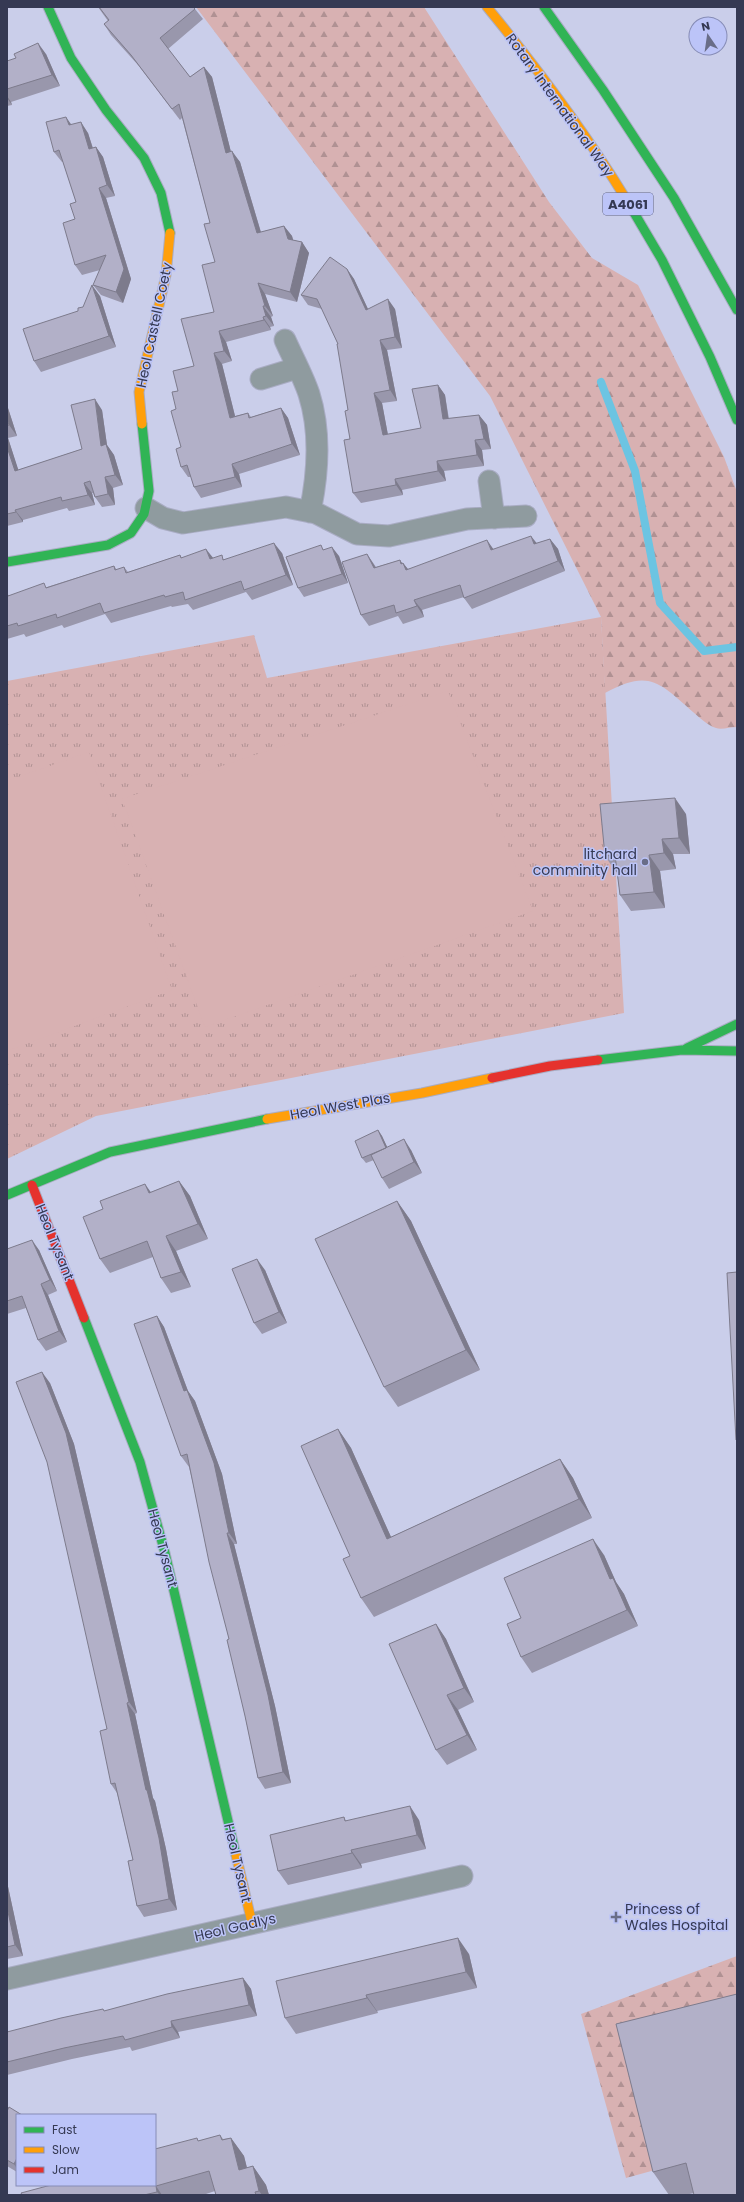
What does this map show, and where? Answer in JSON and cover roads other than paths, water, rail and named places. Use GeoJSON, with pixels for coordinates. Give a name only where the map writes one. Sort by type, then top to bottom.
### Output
{"type":"FeatureCollection","features":[{"type":"Feature","properties":{"kind":"street","name":"Heol Castell Coety"},"geometry":{"type":"LineString","coordinates":[[7,562],[108,545],[131,533],[144,514],[149,491],[139,392],[166,275],[170,231],[161,193],[144,158],[106,110],[70,58],[48,7]]}},
{"type":"Feature","properties":{"kind":"street","name":"Rotary International Way"},"geometry":{"type":"LineString","coordinates":[[487,7],[530,59],[609,172],[662,260],[710,357],[737,420]]}},
{"type":"Feature","properties":{"kind":"street","name":"A4061"},"geometry":{"type":"LineString","coordinates":[[544,7],[604,90],[674,198],[737,310]]}},
{"type":"Feature","properties":{"kind":"street"},"geometry":{"type":"LineString","coordinates":[[285,340],[309,394],[316,430],[316,482],[310,512]]}},
{"type":"Feature","properties":{"kind":"street"},"geometry":{"type":"LineString","coordinates":[[261,379],[297,368]]}},
{"type":"Feature","properties":{"kind":"street"},"geometry":{"type":"LineString","coordinates":[[489,481],[494,518]]}},
{"type":"Feature","properties":{"kind":"street"},"geometry":{"type":"LineString","coordinates":[[146,508],[163,518],[183,524],[286,508],[310,512],[357,534],[389,536],[467,519],[526,516]]}},
{"type":"Feature","properties":{"kind":"street","name":"Heol West Plas"},"geometry":{"type":"LineString","coordinates":[[682,1050],[737,1024]]}},
{"type":"Feature","properties":{"kind":"street","name":"Heol West Plas"},"geometry":{"type":"LineString","coordinates":[[7,1195],[110,1152],[248,1122],[422,1093],[550,1066],[682,1050],[737,1051]]}},
{"type":"Feature","properties":{"kind":"street","name":"Heol Tysant"},"geometry":{"type":"LineString","coordinates":[[32,1185],[140,1462],[167,1561],[252,1923]]}},
{"type":"Feature","properties":{"kind":"street","name":"Heol Gadlys"},"geometry":{"type":"LineString","coordinates":[[7,1979],[462,1876]]}},
{"type":"Feature","properties":{"kind":"waterway"},"geometry":{"type":"LineString","coordinates":[[601,382],[635,471],[660,603],[704,651],[737,647]]}},
{"type":"Feature","properties":{"kind":"place","name":"litchard comminity hall"},"geometry":{"type":"Point","coordinates":[645,862]}},
{"type":"Feature","properties":{"kind":"place","name":"Princess of Wales Hospital"},"geometry":{"type":"Point","coordinates":[616,1917]}}]}
